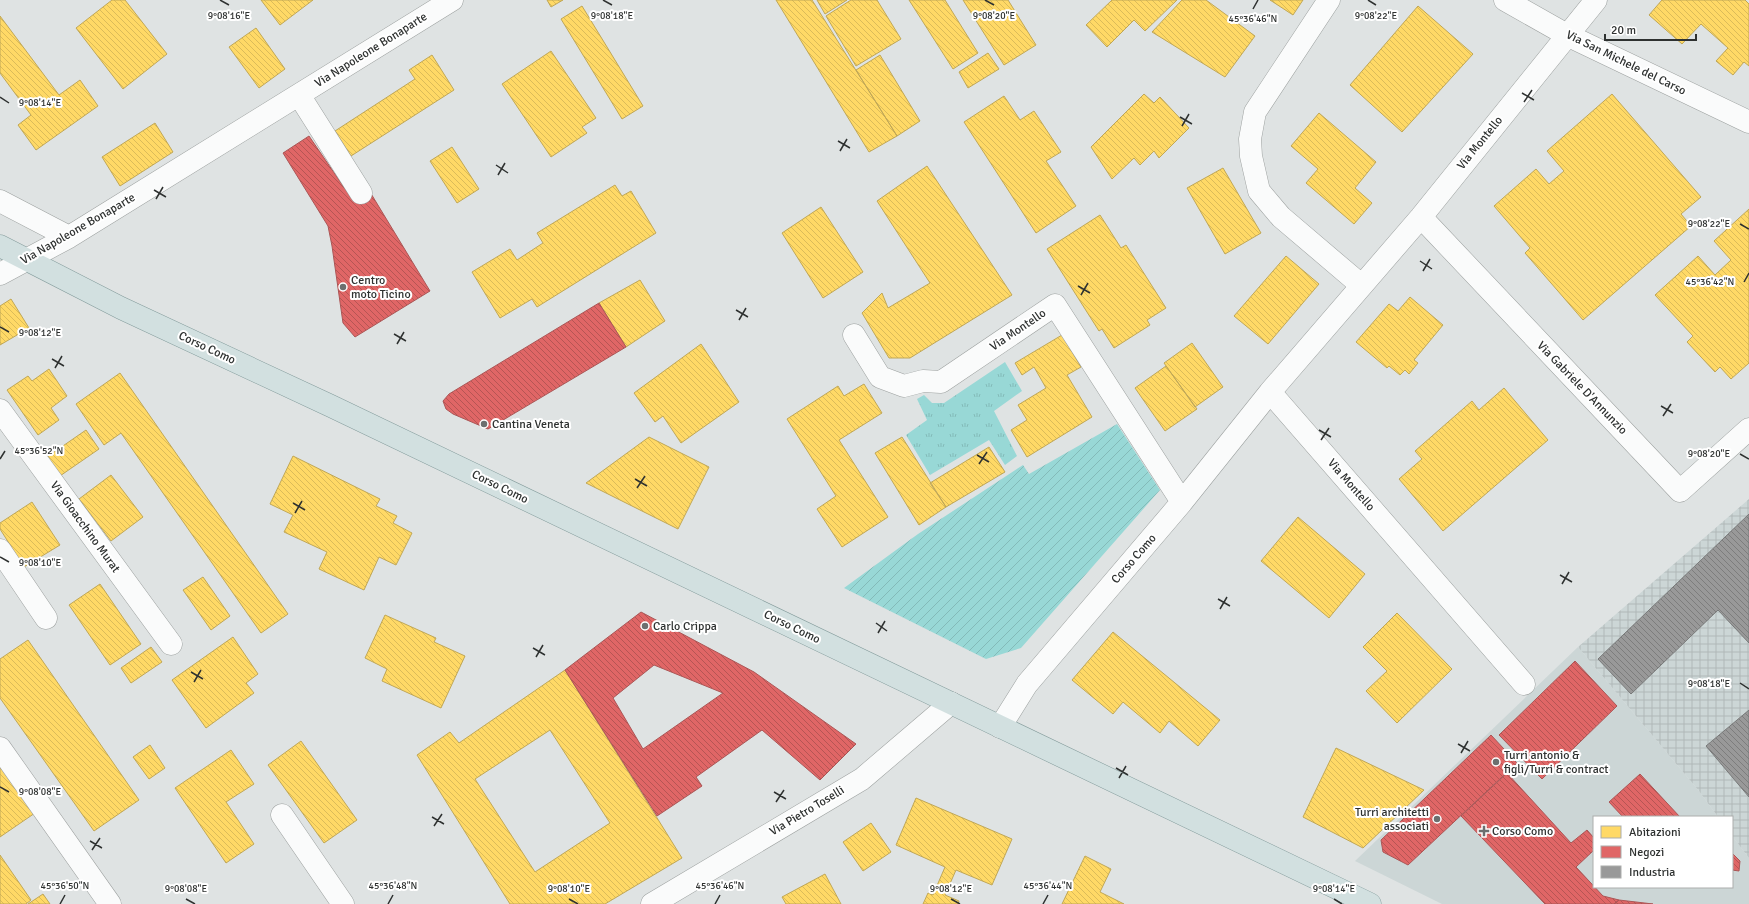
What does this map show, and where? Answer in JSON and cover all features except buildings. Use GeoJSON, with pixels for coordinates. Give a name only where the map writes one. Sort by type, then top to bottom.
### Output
{"type":"FeatureCollection","features":[{"type":"Feature","properties":{"kind":"main road","name":"Corso Como"},"geometry":{"type":"LineString","coordinates":[[0,246],[121,308],[1370,904]]}},
{"type":"Feature","properties":{"kind":"street"},"geometry":{"type":"LineString","coordinates":[[1329,0],[1255,112],[1250,139],[1251,156],[1259,190],[1282,217],[1361,285]]}},
{"type":"Feature","properties":{"kind":"street","name":"Via San Michele del Carso"},"geometry":{"type":"LineString","coordinates":[[1505,0],[1567,35],[1749,122]]}},
{"type":"Feature","properties":{"kind":"street","name":"Via Montello"},"geometry":{"type":"LineString","coordinates":[[1524,684],[1270,392],[1421,217],[1596,0]]}},
{"type":"Feature","properties":{"kind":"street","name":"Via Napoleone Bonaparte"},"geometry":{"type":"LineString","coordinates":[[0,274],[69,237],[299,95],[445,2]]}},
{"type":"Feature","properties":{"kind":"street"},"geometry":{"type":"LineString","coordinates":[[299,95],[361,194]]}},
{"type":"Feature","properties":{"kind":"street"},"geometry":{"type":"LineString","coordinates":[[0,201],[69,237]]}},
{"type":"Feature","properties":{"kind":"street","name":"Via Gabriele D'Annunzio"},"geometry":{"type":"LineString","coordinates":[[1421,217],[1680,491],[1749,428]]}},
{"type":"Feature","properties":{"kind":"street","name":"Via Montello"},"geometry":{"type":"LineString","coordinates":[[854,334],[880,377],[904,386],[923,380],[941,382],[1055,305],[1182,502]]}},
{"type":"Feature","properties":{"kind":"street","name":"Corso Como"},"geometry":{"type":"LineString","coordinates":[[1000,727],[1026,684],[1182,502],[1270,392]]}},
{"type":"Feature","properties":{"kind":"street","name":"Via Gioacchino Murat"},"geometry":{"type":"LineString","coordinates":[[0,410],[171,644]]}},
{"type":"Feature","properties":{"kind":"street"},"geometry":{"type":"LineString","coordinates":[[0,550],[46,618]]}},
{"type":"Feature","properties":{"kind":"street","name":"Via Pietro Toselli"},"geometry":{"type":"LineString","coordinates":[[664,901],[862,779],[951,703]]}},
{"type":"Feature","properties":{"kind":"street"},"geometry":{"type":"LineString","coordinates":[[0,748],[110,904]]}},
{"type":"Feature","properties":{"kind":"street"},"geometry":{"type":"LineString","coordinates":[[282,815],[344,904]]}},
{"type":"Feature","properties":{"kind":"shaded area"},"geometry":{"type":"Polygon","coordinates":[[[1749,499],[1749,858],[1733,837],[1733,816],[1717,816],[1699,791],[1578,647],[1749,499]]]}},
{"type":"Feature","properties":{"kind":"shaded area"},"geometry":{"type":"Polygon","coordinates":[[[1578,647],[1699,791],[1717,816],[1593,816],[1593,888],[1733,888],[1733,837],[1749,858],[1749,904],[1442,904],[1355,861],[1578,647]]]}},
{"type":"Feature","properties":{"kind":"green space"},"geometry":{"type":"Polygon","coordinates":[[[1005,362],[1022,391],[994,411],[1017,456],[1005,465],[989,440],[930,475],[906,435],[927,420],[917,399],[924,395],[932,403],[944,403],[1005,362]]]}},
{"type":"Feature","properties":{"kind":"green space"},"geometry":{"type":"Polygon","coordinates":[[[1117,424],[1160,490],[1021,648],[986,659],[844,588],[918,534],[1023,465],[1029,474],[1117,424]]]}},
{"type":"Feature","properties":{"kind":"place","name":"Centro moto Ticino"},"geometry":{"type":"Point","coordinates":[343,287]}},
{"type":"Feature","properties":{"kind":"place","name":"Cantina Veneta"},"geometry":{"type":"Point","coordinates":[484,424]}},
{"type":"Feature","properties":{"kind":"place","name":"Carlo Crippa"},"geometry":{"type":"Point","coordinates":[645,626]}},
{"type":"Feature","properties":{"kind":"place","name":"Turri antonio & figli/Turri & contract"},"geometry":{"type":"Point","coordinates":[1496,762]}},
{"type":"Feature","properties":{"kind":"place","name":"Turri architetti associati"},"geometry":{"type":"Point","coordinates":[1437,819]}},
{"type":"Feature","properties":{"kind":"place","name":"Corso Como"},"geometry":{"type":"Point","coordinates":[1484,831]}}]}
